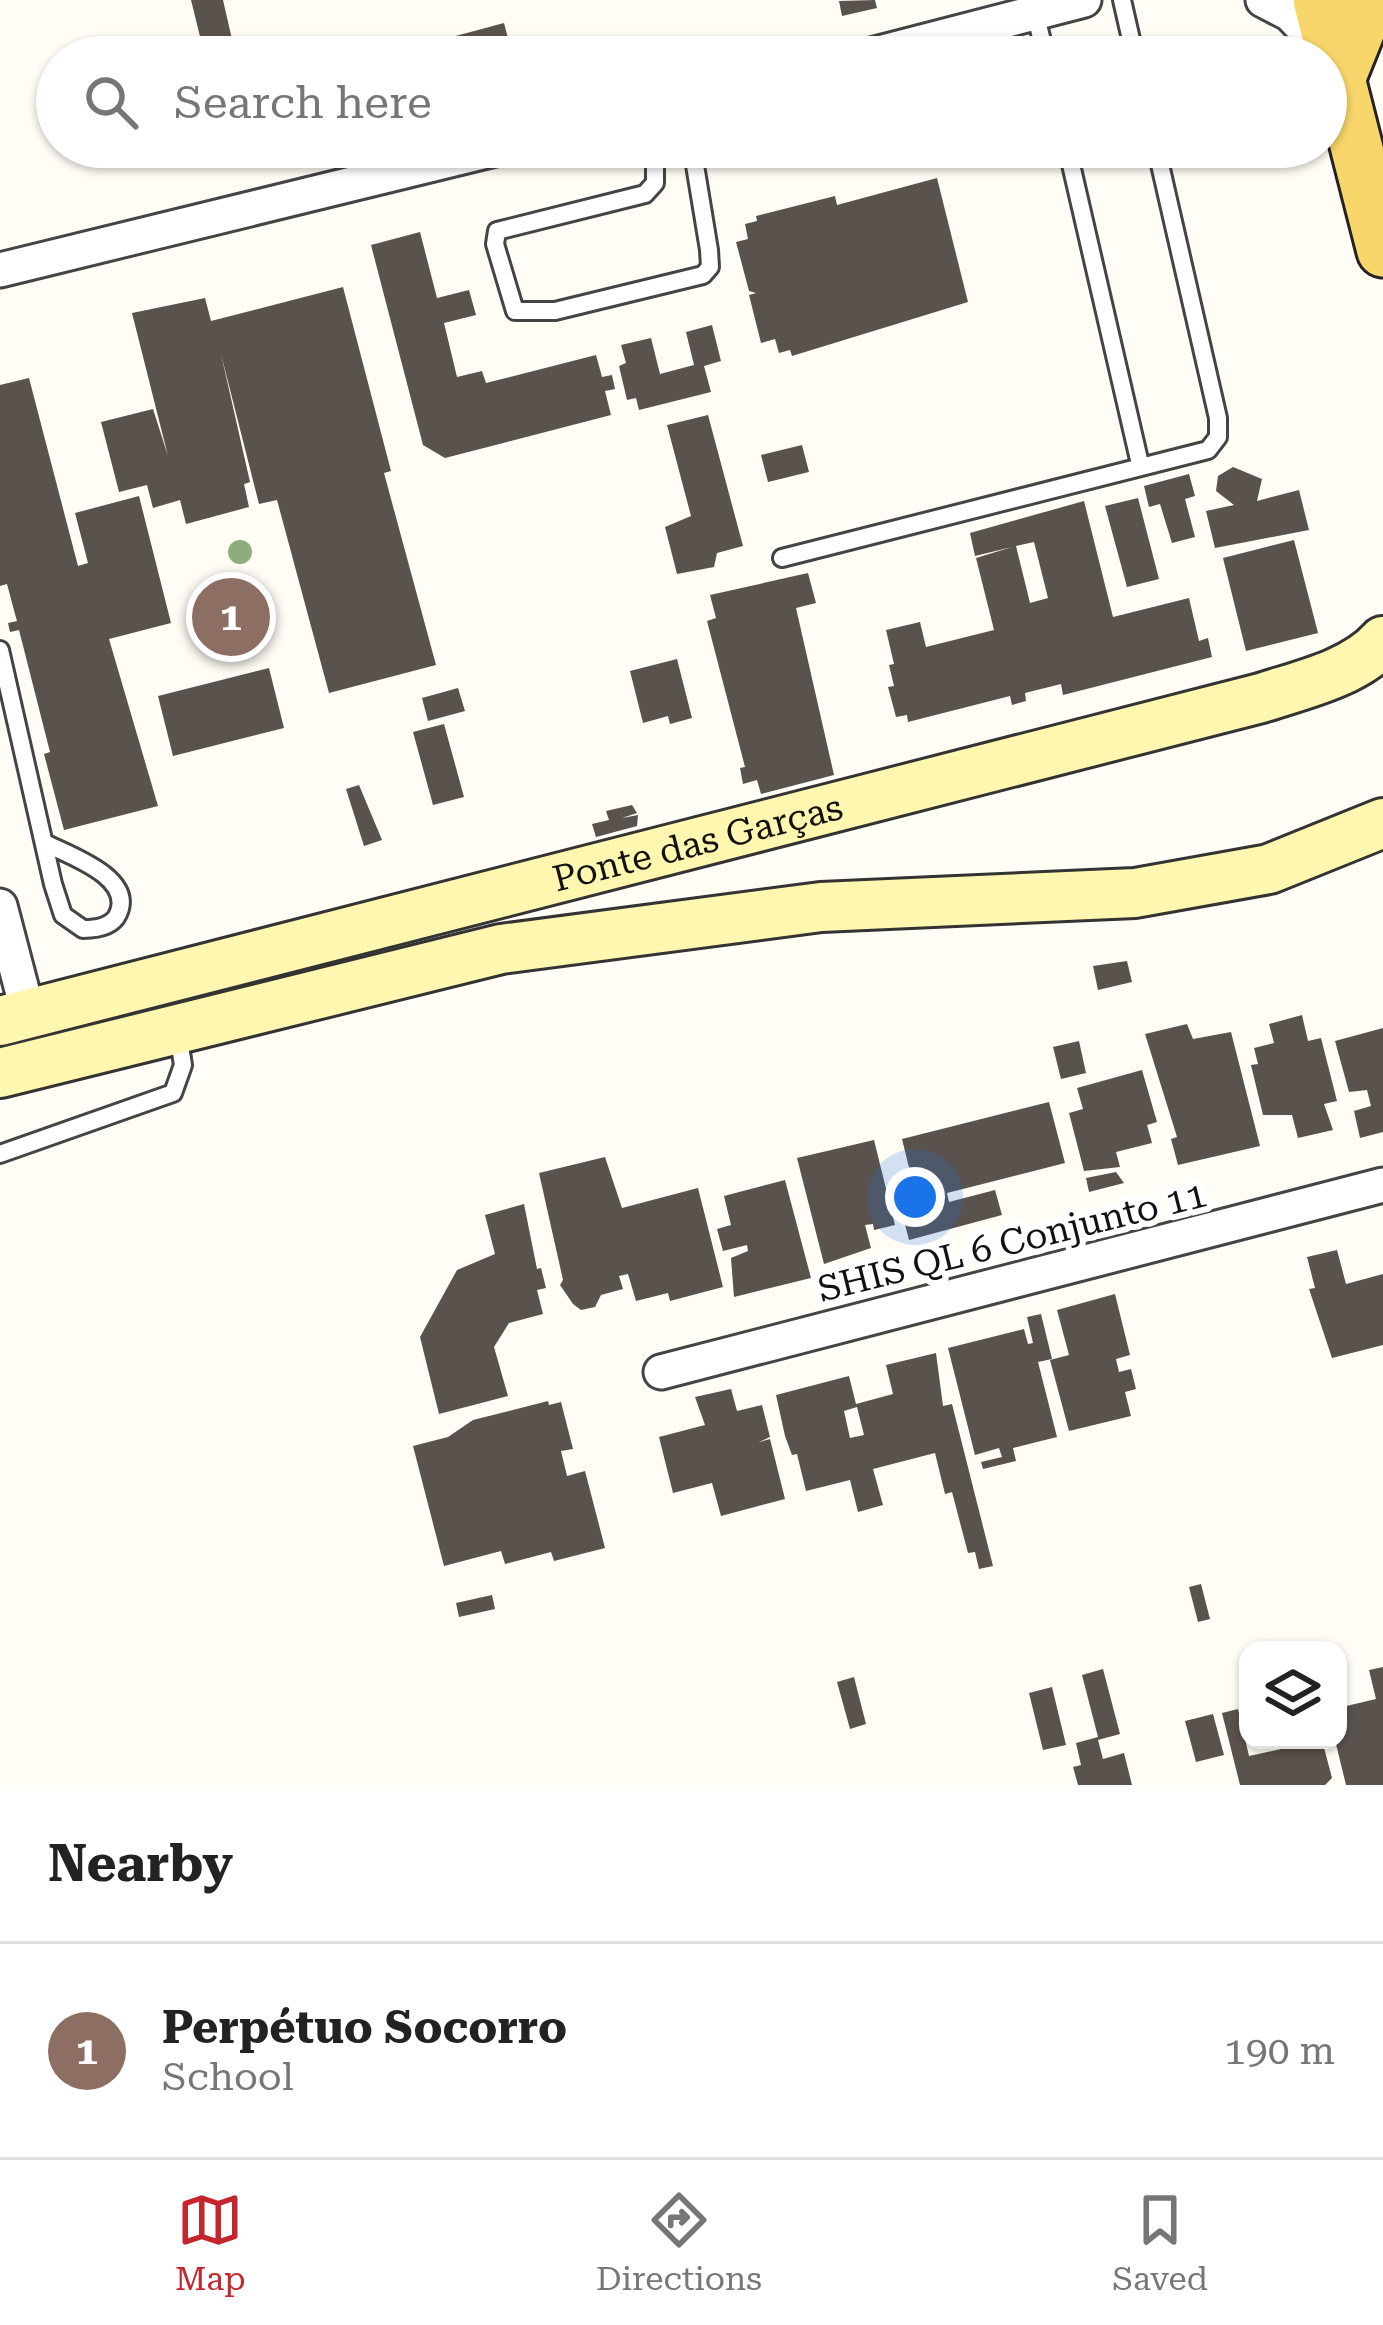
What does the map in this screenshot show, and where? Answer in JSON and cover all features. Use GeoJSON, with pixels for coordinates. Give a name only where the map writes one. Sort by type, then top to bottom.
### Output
{"type":"FeatureCollection","features":[{"type":"Feature","properties":{"kind":"main road"},"geometry":{"type":"LineString","coordinates":[[1319,0],[1328,36]]}},
{"type":"Feature","properties":{"kind":"main road"},"geometry":{"type":"LineString","coordinates":[[1347,48],[1371,0]]}},
{"type":"Feature","properties":{"kind":"main road"},"geometry":{"type":"LineString","coordinates":[[1347,112],[1383,251]]}},
{"type":"Feature","properties":{"kind":"main road","name":"Ponte das Garças"},"geometry":{"type":"LineString","coordinates":[[14,1017],[1261,698],[1325,676],[1373,652],[1383,641]]}},
{"type":"Feature","properties":{"kind":"main road","name":"Ponte das Garças"},"geometry":{"type":"LineString","coordinates":[[0,1073],[501,949],[628,929],[821,908],[1135,893],[1269,869],[1383,823]]}},
{"type":"Feature","properties":{"kind":"street"},"geometry":{"type":"LineString","coordinates":[[1263,0],[1290,14],[1308,36]]}},
{"type":"Feature","properties":{"kind":"street"},"geometry":{"type":"LineString","coordinates":[[943,36],[1064,4]]}},
{"type":"Feature","properties":{"kind":"street"},"geometry":{"type":"LineString","coordinates":[[0,269],[416,168]]}},
{"type":"Feature","properties":{"kind":"street"},"geometry":{"type":"LineString","coordinates":[[0,906],[14,1017]]}},
{"type":"Feature","properties":{"kind":"street","name":"SHIS QL 6 Conjunto 11"},"geometry":{"type":"LineString","coordinates":[[661,1372],[1383,1185]]}},
{"type":"Feature","properties":{"kind":"lane"},"geometry":{"type":"LineString","coordinates":[[1122,0],[1130,36]]}},
{"type":"Feature","properties":{"kind":"lane"},"geometry":{"type":"LineString","coordinates":[[1053,36],[1064,4]]}},
{"type":"Feature","properties":{"kind":"lane"},"geometry":{"type":"LineString","coordinates":[[655,168],[655,183],[645,194],[497,231],[495,244],[515,311],[555,311],[703,275],[710,267],[709,250],[695,168]]}},
{"type":"Feature","properties":{"kind":"lane"},"geometry":{"type":"LineString","coordinates":[[1072,168],[1140,464]]}},
{"type":"Feature","properties":{"kind":"lane"},"geometry":{"type":"LineString","coordinates":[[782,558],[1208,450],[1218,437],[1160,168]]}},
{"type":"Feature","properties":{"kind":"lane"},"geometry":{"type":"LineString","coordinates":[[0,650],[53,884],[71,925],[83,929],[109,924],[119,913],[109,878],[45,843]]}},
{"type":"Feature","properties":{"kind":"lane"},"geometry":{"type":"LineString","coordinates":[[0,1154],[173,1093],[183,1065],[176,1028]]}},
{"type":"Feature","properties":{"kind":"building"},"geometry":{"type":"Polygon","coordinates":[[[191,0],[223,0],[231,36],[200,36],[191,0]]]}},
{"type":"Feature","properties":{"kind":"building"},"geometry":{"type":"Polygon","coordinates":[[[875,0],[877,8],[842,16],[839,1],[875,0]]]}},
{"type":"Feature","properties":{"kind":"building"},"geometry":{"type":"Polygon","coordinates":[[[504,23],[507,36],[456,36],[504,23]]]}},
{"type":"Feature","properties":{"kind":"building"},"geometry":{"type":"Polygon","coordinates":[[[937,178],[968,302],[792,356],[790,350],[779,353],[775,339],[761,343],[749,295],[756,293],[749,291],[736,242],[748,239],[745,224],[757,221],[756,216],[835,196],[837,205],[937,178]]]}},
{"type":"Feature","properties":{"kind":"building"},"geometry":{"type":"Polygon","coordinates":[[[420,232],[437,298],[469,290],[476,315],[444,323],[457,377],[482,371],[486,383],[596,355],[602,377],[612,375],[615,389],[605,391],[611,415],[445,458],[423,445],[371,245],[420,232]]]}},
{"type":"Feature","properties":{"kind":"building"},"geometry":{"type":"Polygon","coordinates":[[[343,287],[391,471],[384,473],[436,665],[329,693],[277,500],[259,504],[221,354],[250,482],[244,484],[249,507],[186,524],[180,500],[153,508],[147,485],[119,492],[101,422],[153,409],[168,456],[132,313],[205,298],[211,321],[343,287]]]}},
{"type":"Feature","properties":{"kind":"building"},"geometry":{"type":"Polygon","coordinates":[[[712,325],[721,361],[704,366],[711,392],[639,410],[636,398],[627,400],[619,366],[626,363],[621,345],[651,338],[660,374],[694,365],[686,332],[712,325]]]}},
{"type":"Feature","properties":{"kind":"building"},"geometry":{"type":"Polygon","coordinates":[[[29,378],[78,566],[88,563],[75,513],[139,496],[171,623],[109,639],[158,806],[64,830],[19,630],[10,632],[8,623],[17,621],[7,584],[0,586],[0,385],[29,378]]]}},
{"type":"Feature","properties":{"kind":"building"},"geometry":{"type":"Polygon","coordinates":[[[708,415],[743,546],[717,553],[714,567],[677,574],[665,527],[691,516],[667,425],[708,415]]]}},
{"type":"Feature","properties":{"kind":"building"},"geometry":{"type":"Polygon","coordinates":[[[802,445],[809,472],[768,482],[761,455],[802,445]]]}},
{"type":"Feature","properties":{"kind":"building"},"geometry":{"type":"Polygon","coordinates":[[[1233,467],[1262,479],[1257,501],[1299,490],[1309,530],[1215,548],[1206,511],[1234,505],[1216,491],[1218,476],[1233,467]]]}},
{"type":"Feature","properties":{"kind":"building"},"geometry":{"type":"Polygon","coordinates":[[[1189,474],[1195,496],[1185,499],[1195,537],[1172,543],[1160,504],[1149,507],[1144,486],[1189,474]]]}},
{"type":"Feature","properties":{"kind":"building"},"geometry":{"type":"Polygon","coordinates":[[[1138,498],[1159,579],[1127,587],[1105,506],[1138,498]]]}},
{"type":"Feature","properties":{"kind":"building"},"geometry":{"type":"Polygon","coordinates":[[[1084,501],[1113,617],[1189,598],[1199,641],[1208,638],[1212,657],[1063,695],[1061,684],[1025,693],[1026,701],[1012,705],[1010,696],[908,722],[907,715],[896,717],[888,687],[894,686],[889,665],[894,664],[886,630],[920,622],[926,647],[994,630],[976,558],[1012,547],[975,556],[970,533],[1084,501]],[[1034,542],[1016,546],[1030,603],[1048,598],[1034,542]]]}},
{"type":"Feature","properties":{"kind":"building"},"geometry":{"type":"Polygon","coordinates":[[[1294,540],[1318,633],[1246,651],[1223,558],[1294,540]]]}},
{"type":"Feature","properties":{"kind":"building"},"geometry":{"type":"Polygon","coordinates":[[[808,573],[816,603],[796,608],[834,775],[761,794],[757,780],[743,784],[740,768],[745,767],[707,621],[716,618],[710,595],[808,573]]]}},
{"type":"Feature","properties":{"kind":"building"},"geometry":{"type":"Polygon","coordinates":[[[677,659],[692,718],[670,724],[668,716],[643,723],[630,671],[677,659]]]}},
{"type":"Feature","properties":{"kind":"building"},"geometry":{"type":"Polygon","coordinates":[[[269,668],[284,728],[173,756],[158,696],[269,668]]]}},
{"type":"Feature","properties":{"kind":"building"},"geometry":{"type":"Polygon","coordinates":[[[458,688],[465,711],[428,721],[422,698],[458,688]]]}},
{"type":"Feature","properties":{"kind":"building"},"geometry":{"type":"Polygon","coordinates":[[[444,724],[464,797],[433,805],[413,732],[444,724]]]}},
{"type":"Feature","properties":{"kind":"building"},"geometry":{"type":"Polygon","coordinates":[[[359,785],[382,840],[364,846],[346,789],[359,785]]]}},
{"type":"Feature","properties":{"kind":"building"},"geometry":{"type":"Polygon","coordinates":[[[632,805],[637,813],[622,818],[638,815],[637,826],[596,837],[592,824],[609,820],[606,811],[632,805]]]}},
{"type":"Feature","properties":{"kind":"building"},"geometry":{"type":"Polygon","coordinates":[[[1127,961],[1132,982],[1098,990],[1093,966],[1127,961]]]}},
{"type":"Feature","properties":{"kind":"building"},"geometry":{"type":"Polygon","coordinates":[[[1302,1015],[1308,1041],[1321,1038],[1337,1101],[1324,1104],[1333,1130],[1298,1138],[1292,1115],[1263,1115],[1251,1065],[1258,1064],[1254,1048],[1274,1043],[1269,1024],[1302,1015]]]}},
{"type":"Feature","properties":{"kind":"building"},"geometry":{"type":"Polygon","coordinates":[[[1187,1024],[1193,1039],[1231,1032],[1260,1146],[1178,1165],[1171,1139],[1177,1137],[1145,1034],[1187,1024]]]}},
{"type":"Feature","properties":{"kind":"building"},"geometry":{"type":"Polygon","coordinates":[[[1383,1028],[1383,1132],[1360,1138],[1354,1111],[1371,1106],[1367,1090],[1349,1092],[1335,1041],[1383,1028]]]}},
{"type":"Feature","properties":{"kind":"building"},"geometry":{"type":"Polygon","coordinates":[[[1079,1041],[1086,1073],[1061,1079],[1053,1047],[1079,1041]]]}},
{"type":"Feature","properties":{"kind":"building"},"geometry":{"type":"Polygon","coordinates":[[[1142,1070],[1157,1122],[1147,1125],[1152,1143],[1116,1152],[1120,1167],[1084,1171],[1069,1113],[1083,1109],[1077,1088],[1142,1070]]]}},
{"type":"Feature","properties":{"kind":"building"},"geometry":{"type":"Polygon","coordinates":[[[1049,1102],[1065,1163],[947,1193],[949,1202],[995,1190],[1002,1215],[909,1240],[900,1205],[917,1200],[902,1139],[1049,1102]]]}},
{"type":"Feature","properties":{"kind":"building"},"geometry":{"type":"Polygon","coordinates":[[[874,1140],[895,1225],[874,1230],[873,1224],[865,1225],[871,1248],[824,1264],[797,1158],[874,1140]]]}},
{"type":"Feature","properties":{"kind":"building"},"geometry":{"type":"Polygon","coordinates":[[[605,1157],[622,1208],[698,1188],[723,1287],[670,1301],[668,1293],[636,1301],[628,1274],[619,1276],[623,1289],[601,1295],[595,1307],[581,1310],[573,1304],[560,1285],[563,1280],[539,1173],[605,1157]]]}},
{"type":"Feature","properties":{"kind":"building"},"geometry":{"type":"Polygon","coordinates":[[[1116,1172],[1124,1183],[1089,1192],[1086,1178],[1116,1172]]]}},
{"type":"Feature","properties":{"kind":"building"},"geometry":{"type":"Polygon","coordinates":[[[785,1180],[811,1278],[734,1297],[731,1258],[748,1251],[747,1245],[723,1251],[717,1229],[731,1225],[724,1196],[785,1180]]]}},
{"type":"Feature","properties":{"kind":"building"},"geometry":{"type":"Polygon","coordinates":[[[524,1204],[537,1269],[541,1268],[546,1288],[537,1290],[543,1314],[509,1323],[494,1347],[508,1396],[439,1414],[420,1337],[457,1270],[495,1254],[485,1215],[524,1204]]]}},
{"type":"Feature","properties":{"kind":"building"},"geometry":{"type":"Polygon","coordinates":[[[1337,1250],[1346,1284],[1383,1274],[1383,1345],[1332,1358],[1309,1289],[1315,1288],[1307,1257],[1337,1250]]]}},
{"type":"Feature","properties":{"kind":"building"},"geometry":{"type":"Polygon","coordinates":[[[1115,1294],[1130,1355],[1116,1359],[1119,1372],[1131,1369],[1136,1389],[1125,1392],[1131,1416],[1069,1431],[1050,1360],[1069,1355],[1057,1310],[1115,1294]]]}},
{"type":"Feature","properties":{"kind":"building"},"geometry":{"type":"Polygon","coordinates":[[[1041,1314],[1052,1359],[1038,1362],[1057,1437],[1013,1448],[1016,1461],[983,1469],[981,1462],[1002,1457],[999,1448],[975,1455],[948,1348],[1024,1329],[1028,1344],[1033,1343],[1027,1317],[1041,1314]]]}},
{"type":"Feature","properties":{"kind":"building"},"geometry":{"type":"Polygon","coordinates":[[[936,1353],[943,1406],[952,1404],[993,1566],[979,1569],[975,1552],[968,1553],[952,1492],[945,1494],[935,1453],[873,1469],[883,1505],[858,1512],[850,1480],[806,1491],[797,1454],[792,1455],[785,1436],[776,1395],[849,1376],[856,1404],[893,1394],[886,1365],[936,1353]],[[857,1407],[844,1411],[850,1438],[864,1435],[857,1407]]]}},
{"type":"Feature","properties":{"kind":"building"},"geometry":{"type":"Polygon","coordinates":[[[731,1389],[737,1411],[762,1405],[770,1437],[759,1442],[770,1439],[785,1499],[721,1516],[712,1483],[673,1493],[659,1437],[705,1425],[695,1397],[731,1389]]]}},
{"type":"Feature","properties":{"kind":"building"},"geometry":{"type":"Polygon","coordinates":[[[548,1401],[549,1405],[561,1402],[573,1449],[561,1451],[567,1476],[585,1471],[605,1548],[554,1561],[551,1552],[505,1564],[501,1551],[444,1566],[413,1446],[448,1437],[473,1420],[548,1401]]]}},
{"type":"Feature","properties":{"kind":"building"},"geometry":{"type":"Polygon","coordinates":[[[1201,1584],[1210,1619],[1198,1622],[1189,1587],[1201,1584]]]}},
{"type":"Feature","properties":{"kind":"building"},"geometry":{"type":"Polygon","coordinates":[[[492,1595],[495,1609],[459,1617],[456,1603],[492,1595]]]}},
{"type":"Feature","properties":{"kind":"building"},"geometry":{"type":"Polygon","coordinates":[[[1383,1667],[1383,1785],[1346,1785],[1337,1749],[1347,1749],[1347,1706],[1376,1699],[1369,1670],[1383,1667]]]}},
{"type":"Feature","properties":{"kind":"building"},"geometry":{"type":"Polygon","coordinates":[[[1103,1669],[1120,1734],[1098,1740],[1103,1759],[1124,1753],[1132,1785],[1078,1785],[1073,1767],[1081,1765],[1076,1743],[1098,1737],[1082,1675],[1103,1669]]]}},
{"type":"Feature","properties":{"kind":"building"},"geometry":{"type":"Polygon","coordinates":[[[854,1677],[866,1724],[850,1729],[837,1682],[854,1677]]]}},
{"type":"Feature","properties":{"kind":"building"},"geometry":{"type":"Polygon","coordinates":[[[1052,1687],[1066,1745],[1043,1750],[1029,1693],[1052,1687]]]}},
{"type":"Feature","properties":{"kind":"building"},"geometry":{"type":"Polygon","coordinates":[[[1238,1709],[1239,1749],[1247,1749],[1249,1756],[1281,1749],[1324,1749],[1332,1778],[1325,1785],[1240,1785],[1222,1713],[1238,1709]]]}},
{"type":"Feature","properties":{"kind":"building"},"geometry":{"type":"Polygon","coordinates":[[[1213,1714],[1224,1755],[1196,1762],[1185,1721],[1213,1714]]]}},
{"type":"Feature","properties":{"kind":"place","name":"Perpétuo Socorro"},"geometry":{"type":"Point","coordinates":[231,617]}}]}
